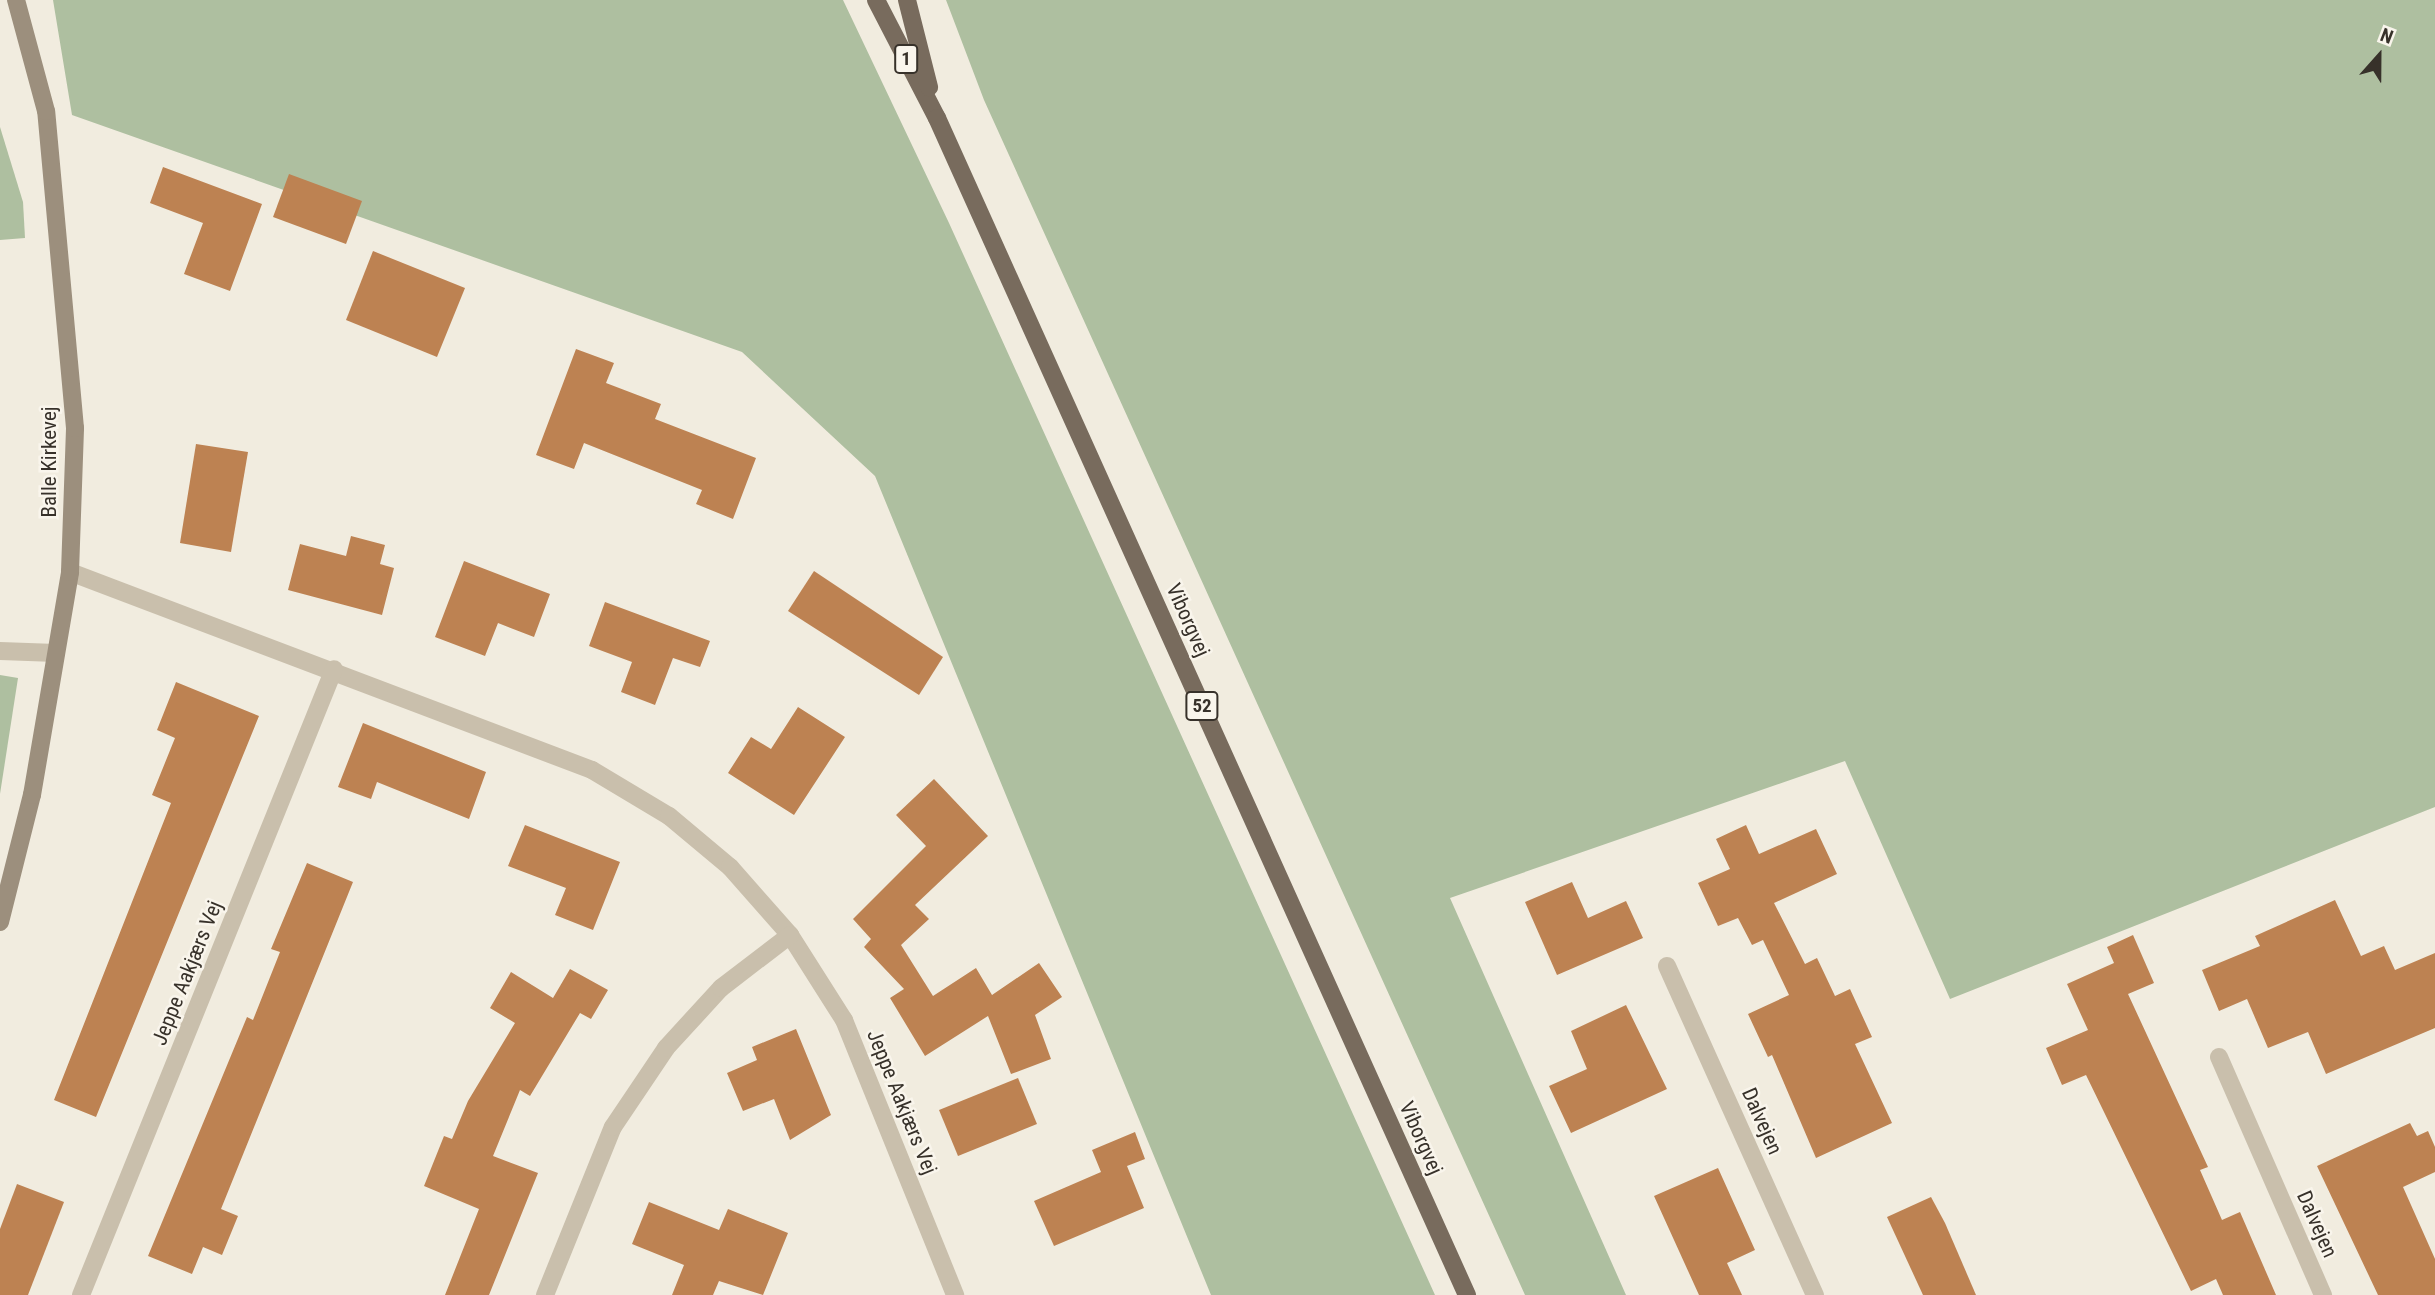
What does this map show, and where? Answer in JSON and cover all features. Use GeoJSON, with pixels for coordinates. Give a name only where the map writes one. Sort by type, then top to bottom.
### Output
{"type":"FeatureCollection","features":[{"type":"Feature","properties":{"kind":"main road","name":"Viborgvej"},"geometry":{"type":"LineString","coordinates":[[876,0],[937,118],[1467,1295]]}},
{"type":"Feature","properties":{"kind":"main road","name":"Viborgvej"},"geometry":{"type":"LineString","coordinates":[[907,0],[937,118]]}},
{"type":"Feature","properties":{"kind":"street","name":"Balle Kirkevej"},"geometry":{"type":"LineString","coordinates":[[0,922],[32,794],[70,572],[75,428],[57,200],[46,111],[16,0]]}},
{"type":"Feature","properties":{"kind":"street","name":"Jeppe Aakjærs Vej"},"geometry":{"type":"LineString","coordinates":[[70,572],[334,669],[592,770],[669,816],[730,867],[790,934],[844,1020],[955,1295]]}},
{"type":"Feature","properties":{"kind":"street"},"geometry":{"type":"LineString","coordinates":[[0,651],[56,653]]}},
{"type":"Feature","properties":{"kind":"street","name":"Jeppe Aakjærs Vej"},"geometry":{"type":"LineString","coordinates":[[82,1295],[334,669]]}},
{"type":"Feature","properties":{"kind":"street"},"geometry":{"type":"LineString","coordinates":[[545,1295],[613,1127],[666,1048],[721,988],[790,934]]}},
{"type":"Feature","properties":{"kind":"street","name":"Dalvejen"},"geometry":{"type":"LineString","coordinates":[[1667,966],[1815,1295]]}},
{"type":"Feature","properties":{"kind":"street","name":"Dalvejen"},"geometry":{"type":"LineString","coordinates":[[2219,1057],[2323,1295]]}},
{"type":"Feature","properties":{"kind":"green space"},"geometry":{"type":"Polygon","coordinates":[[[53,0],[843,0],[949,223],[1435,1295],[1211,1295],[875,476],[742,352],[72,115],[53,0]]]}},
{"type":"Feature","properties":{"kind":"green space"},"geometry":{"type":"Polygon","coordinates":[[[946,0],[2435,0],[2435,807],[1950,999],[1845,761],[1450,898],[1626,1295],[1525,1295],[984,100],[946,0]]]}},
{"type":"Feature","properties":{"kind":"green space"},"geometry":{"type":"Polygon","coordinates":[[[0,127],[23,202],[25,238],[0,240],[0,127]]]}},
{"type":"Feature","properties":{"kind":"green space"},"geometry":{"type":"Polygon","coordinates":[[[0,675],[18,678],[0,794],[0,675]]]}},
{"type":"Feature","properties":{"kind":"building"},"geometry":{"type":"Polygon","coordinates":[[[163,167],[262,204],[230,291],[184,274],[203,223],[150,203],[163,167]]]}},
{"type":"Feature","properties":{"kind":"building"},"geometry":{"type":"Polygon","coordinates":[[[289,174],[362,201],[346,244],[273,217],[289,174]]]}},
{"type":"Feature","properties":{"kind":"building"},"geometry":{"type":"Polygon","coordinates":[[[373,251],[465,288],[437,357],[346,320],[373,251]]]}},
{"type":"Feature","properties":{"kind":"building"},"geometry":{"type":"Polygon","coordinates":[[[576,349],[614,363],[606,383],[661,404],[655,419],[756,458],[733,519],[696,504],[702,490],[584,443],[574,469],[536,455],[576,349]]]}},
{"type":"Feature","properties":{"kind":"building"},"geometry":{"type":"Polygon","coordinates":[[[196,444],[248,452],[231,552],[180,543],[196,444]]]}},
{"type":"Feature","properties":{"kind":"building"},"geometry":{"type":"Polygon","coordinates":[[[351,536],[385,545],[380,564],[394,568],[382,615],[288,590],[300,544],[346,556],[351,536]]]}},
{"type":"Feature","properties":{"kind":"building"},"geometry":{"type":"Polygon","coordinates":[[[464,561],[550,594],[534,637],[498,623],[485,656],[435,637],[464,561]]]}},
{"type":"Feature","properties":{"kind":"building"},"geometry":{"type":"Polygon","coordinates":[[[814,571],[943,657],[919,695],[788,611],[814,571]]]}},
{"type":"Feature","properties":{"kind":"building"},"geometry":{"type":"Polygon","coordinates":[[[605,602],[710,641],[700,667],[673,658],[655,705],[621,692],[632,662],[589,646],[605,602]]]}},
{"type":"Feature","properties":{"kind":"building"},"geometry":{"type":"Polygon","coordinates":[[[176,682],[259,716],[96,1117],[54,1100],[171,803],[152,795],[175,738],[157,730],[176,682]]]}},
{"type":"Feature","properties":{"kind":"building"},"geometry":{"type":"Polygon","coordinates":[[[798,707],[845,737],[794,815],[728,773],[751,737],[771,749],[798,707]]]}},
{"type":"Feature","properties":{"kind":"building"},"geometry":{"type":"Polygon","coordinates":[[[363,723],[486,772],[469,819],[377,782],[371,799],[338,787],[363,723]]]}},
{"type":"Feature","properties":{"kind":"building"},"geometry":{"type":"Polygon","coordinates":[[[934,779],[988,836],[915,905],[929,919],[901,945],[933,996],[976,968],[992,995],[1039,963],[1062,997],[1035,1015],[1051,1059],[1011,1074],[988,1016],[925,1056],[890,998],[904,989],[864,947],[871,939],[853,919],[926,846],[896,815],[934,779]]]}},
{"type":"Feature","properties":{"kind":"building"},"geometry":{"type":"Polygon","coordinates":[[[525,825],[620,862],[593,930],[555,915],[566,888],[508,866],[525,825]]]}},
{"type":"Feature","properties":{"kind":"building"},"geometry":{"type":"Polygon","coordinates":[[[1746,825],[1759,854],[1816,829],[1837,874],[1774,903],[1805,964],[1817,958],[1835,996],[1850,989],[1872,1037],[1855,1044],[1892,1123],[1816,1158],[1772,1055],[1768,1057],[1748,1014],[1789,995],[1763,940],[1752,945],[1738,918],[1718,926],[1698,883],[1730,869],[1716,839],[1746,825]]]}},
{"type":"Feature","properties":{"kind":"building"},"geometry":{"type":"Polygon","coordinates":[[[307,863],[353,882],[221,1209],[238,1216],[222,1255],[203,1247],[192,1274],[148,1256],[247,1017],[253,1020],[280,952],[271,949],[307,863]]]}},
{"type":"Feature","properties":{"kind":"building"},"geometry":{"type":"Polygon","coordinates":[[[1572,882],[1588,918],[1626,901],[1643,938],[1557,975],[1525,902],[1572,882]]]}},
{"type":"Feature","properties":{"kind":"building"},"geometry":{"type":"Polygon","coordinates":[[[2335,900],[2361,956],[2384,946],[2395,970],[2435,953],[2435,1028],[2326,1074],[2308,1032],[2268,1048],[2247,999],[2219,1011],[2202,970],[2260,946],[2255,936],[2335,900]]]}},
{"type":"Feature","properties":{"kind":"building"},"geometry":{"type":"Polygon","coordinates":[[[2133,935],[2154,983],[2128,994],[2208,1167],[2200,1170],[2222,1220],[2240,1212],[2276,1295],[2223,1295],[2216,1279],[2191,1291],[2086,1075],[2062,1085],[2046,1048],[2088,1030],[2067,984],[2114,963],[2107,947],[2133,935]]]}},
{"type":"Feature","properties":{"kind":"building"},"geometry":{"type":"Polygon","coordinates":[[[570,969],[608,990],[591,1019],[580,1013],[530,1096],[520,1090],[493,1156],[538,1173],[489,1295],[445,1295],[479,1209],[424,1186],[444,1136],[452,1139],[468,1101],[515,1023],[490,1008],[511,972],[553,998],[570,969]]]}},
{"type":"Feature","properties":{"kind":"building"},"geometry":{"type":"Polygon","coordinates":[[[1626,1005],[1667,1089],[1571,1133],[1549,1086],[1587,1069],[1571,1031],[1626,1005]]]}},
{"type":"Feature","properties":{"kind":"building"},"geometry":{"type":"Polygon","coordinates":[[[796,1029],[831,1115],[790,1140],[774,1099],[743,1111],[727,1073],[757,1060],[752,1047],[796,1029]]]}},
{"type":"Feature","properties":{"kind":"building"},"geometry":{"type":"Polygon","coordinates":[[[1018,1078],[1037,1124],[958,1156],[939,1110],[1018,1078]]]}},
{"type":"Feature","properties":{"kind":"building"},"geometry":{"type":"Polygon","coordinates":[[[2410,1123],[2417,1136],[2428,1131],[2435,1147],[2435,1172],[2403,1187],[2435,1259],[2435,1295],[2378,1295],[2317,1166],[2410,1123]]]}},
{"type":"Feature","properties":{"kind":"building"},"geometry":{"type":"Polygon","coordinates":[[[1135,1132],[1145,1159],[1127,1166],[1144,1208],[1054,1246],[1034,1201],[1101,1172],[1092,1150],[1135,1132]]]}},
{"type":"Feature","properties":{"kind":"building"},"geometry":{"type":"Polygon","coordinates":[[[1718,1168],[1755,1250],[1727,1263],[1742,1295],[1699,1295],[1654,1196],[1718,1168]]]}},
{"type":"Feature","properties":{"kind":"building"},"geometry":{"type":"Polygon","coordinates":[[[17,1184],[64,1202],[28,1295],[0,1295],[0,1229],[17,1184]]]}},
{"type":"Feature","properties":{"kind":"building"},"geometry":{"type":"Polygon","coordinates":[[[1931,1197],[1976,1295],[1923,1295],[1887,1217],[1931,1197]]]}},
{"type":"Feature","properties":{"kind":"building"},"geometry":{"type":"Polygon","coordinates":[[[649,1202],[719,1230],[728,1209],[788,1233],[763,1295],[719,1281],[713,1295],[672,1295],[684,1265],[632,1244],[649,1202]]]}}]}
